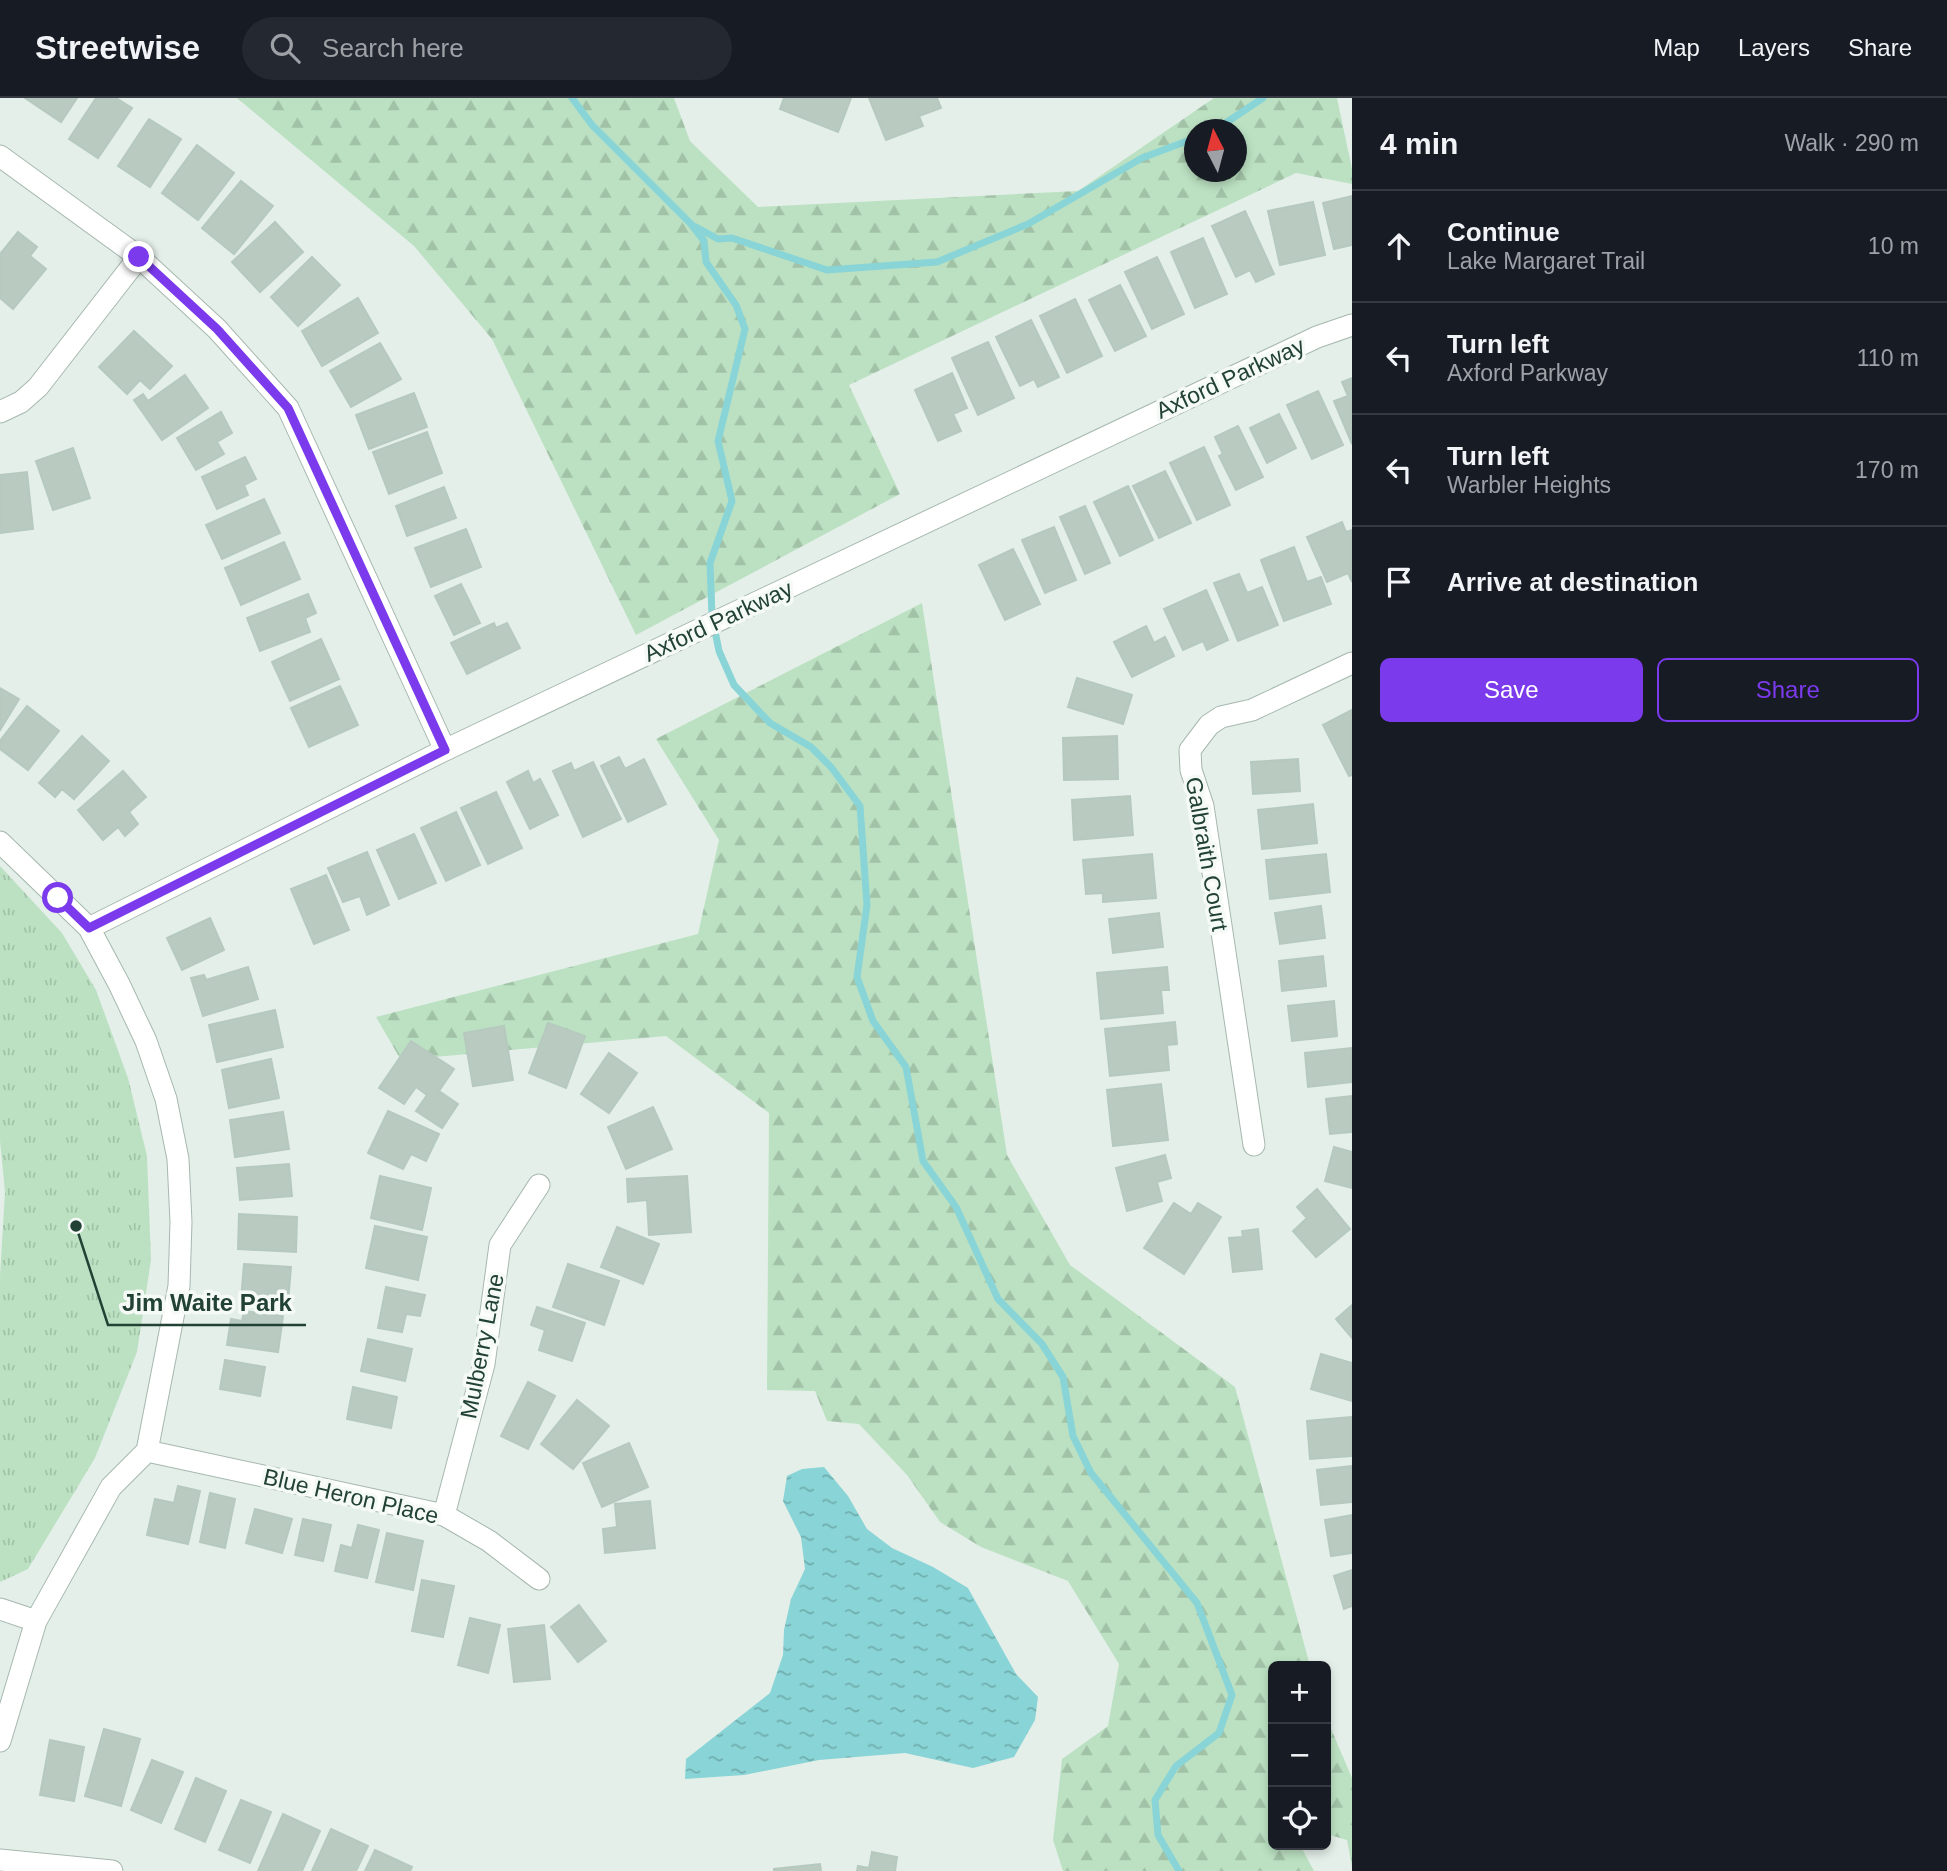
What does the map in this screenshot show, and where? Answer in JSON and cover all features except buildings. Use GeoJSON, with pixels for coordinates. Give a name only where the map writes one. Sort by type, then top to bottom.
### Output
{"type":"FeatureCollection","features":[{"type":"Feature","properties":{"kind":"street"},"geometry":{"type":"LineString","coordinates":[[0,156],[139,257],[217,329],[288,408],[445,750]]}},
{"type":"Feature","properties":{"kind":"street"},"geometry":{"type":"LineString","coordinates":[[0,412],[22,402],[38,387],[139,257]]}},
{"type":"Feature","properties":{"kind":"street","name":"Axford Parkway"},"geometry":{"type":"LineString","coordinates":[[89,928],[445,750],[1317,337],[1352,325]]}},
{"type":"Feature","properties":{"kind":"street","name":"Galbraith Court"},"geometry":{"type":"LineString","coordinates":[[1254,1145],[1203,806],[1191,770],[1190,750],[1198,735],[1221,717],[1252,710],[1352,663]]}},
{"type":"Feature","properties":{"kind":"street"},"geometry":{"type":"LineString","coordinates":[[0,842],[89,928],[146,1041],[166,1099],[178,1159],[181,1222],[179,1286],[148,1451],[111,1487],[36,1621],[0,1741]]}},
{"type":"Feature","properties":{"kind":"street","name":"Mulberry Lane"},"geometry":{"type":"LineString","coordinates":[[443,1515],[484,1364],[500,1245],[539,1185]]}},
{"type":"Feature","properties":{"kind":"street","name":"Blue Heron Place"},"geometry":{"type":"LineString","coordinates":[[148,1451],[443,1515],[489,1541],[539,1579]]}},
{"type":"Feature","properties":{"kind":"street"},"geometry":{"type":"LineString","coordinates":[[0,1609],[36,1621]]}},
{"type":"Feature","properties":{"kind":"street"},"geometry":{"type":"LineString","coordinates":[[0,1860],[112,1871]]}},
{"type":"Feature","properties":{"kind":"green space"},"geometry":{"type":"Polygon","coordinates":[[[237,98],[674,98],[690,141],[758,207],[1078,191],[1214,98],[1337,98],[1352,169],[1352,184],[1296,173],[849,385],[900,494],[636,635],[492,339],[414,246],[237,98]]]}},
{"type":"Feature","properties":{"kind":"green space"},"geometry":{"type":"Polygon","coordinates":[[[922,603],[1007,1155],[1070,1265],[1235,1387],[1309,1661],[1268,1661],[1268,1850],[1303,1850],[1314,1871],[1063,1871],[1053,1840],[1062,1759],[1108,1726],[1119,1664],[1068,1581],[981,1547],[940,1522],[907,1475],[859,1424],[827,1421],[815,1391],[767,1390],[769,1113],[666,1036],[401,1060],[376,1017],[698,934],[719,840],[656,739],[922,603]]]}},
{"type":"Feature","properties":{"kind":"green space"},"geometry":{"type":"Polygon","coordinates":[[[0,866],[62,933],[96,990],[128,1078],[147,1156],[151,1260],[137,1352],[95,1458],[28,1569],[0,1582],[0,1276],[5,1192],[0,1141],[0,866]]]}},
{"type":"Feature","properties":{"kind":"green space"},"geometry":{"type":"Polygon","coordinates":[[[1331,1729],[1352,1778],[1352,1867],[1347,1840],[1331,1835],[1331,1729]]]}},
{"type":"Feature","properties":{"kind":"water"},"geometry":{"type":"Polygon","coordinates":[[[824,1467],[848,1496],[867,1529],[892,1548],[933,1567],[968,1588],[1016,1674],[1038,1697],[1035,1720],[1014,1757],[973,1768],[905,1753],[819,1760],[744,1775],[685,1779],[686,1759],[770,1693],[783,1655],[784,1630],[791,1599],[805,1569],[801,1537],[783,1501],[787,1476],[802,1469],[824,1467]]]}},
{"type":"Feature","properties":{"kind":"waterway"},"geometry":{"type":"LineString","coordinates":[[572,98],[592,125],[691,224],[704,241],[706,262],[736,305],[745,329],[718,441],[732,501],[710,563],[712,616],[719,651],[734,685],[770,723],[811,747],[831,767],[860,806],[867,905],[857,977],[873,1021],[906,1067],[923,1161],[956,1207],[998,1299],[1042,1344],[1063,1377],[1073,1436],[1091,1473],[1197,1603],[1232,1695],[1219,1733],[1176,1766],[1155,1800],[1158,1835],[1179,1871]]}},
{"type":"Feature","properties":{"kind":"waterway"},"geometry":{"type":"LineString","coordinates":[[1232,119],[1263,98]]}},
{"type":"Feature","properties":{"kind":"waterway"},"geometry":{"type":"LineString","coordinates":[[694,226],[718,239],[732,238],[827,270],[937,262],[1028,224],[1142,158],[1184,142]]}},
{"type":"Feature","properties":{"kind":"place","name":"Jim Waite Park"},"geometry":{"type":"Point","coordinates":[76,1226]}},
{"type":"Feature","properties":{"kind":"route"},"geometry":{"type":"LineString","coordinates":[[58,898],[89,928],[445,750],[288,408],[217,329],[139,257]]}}]}
